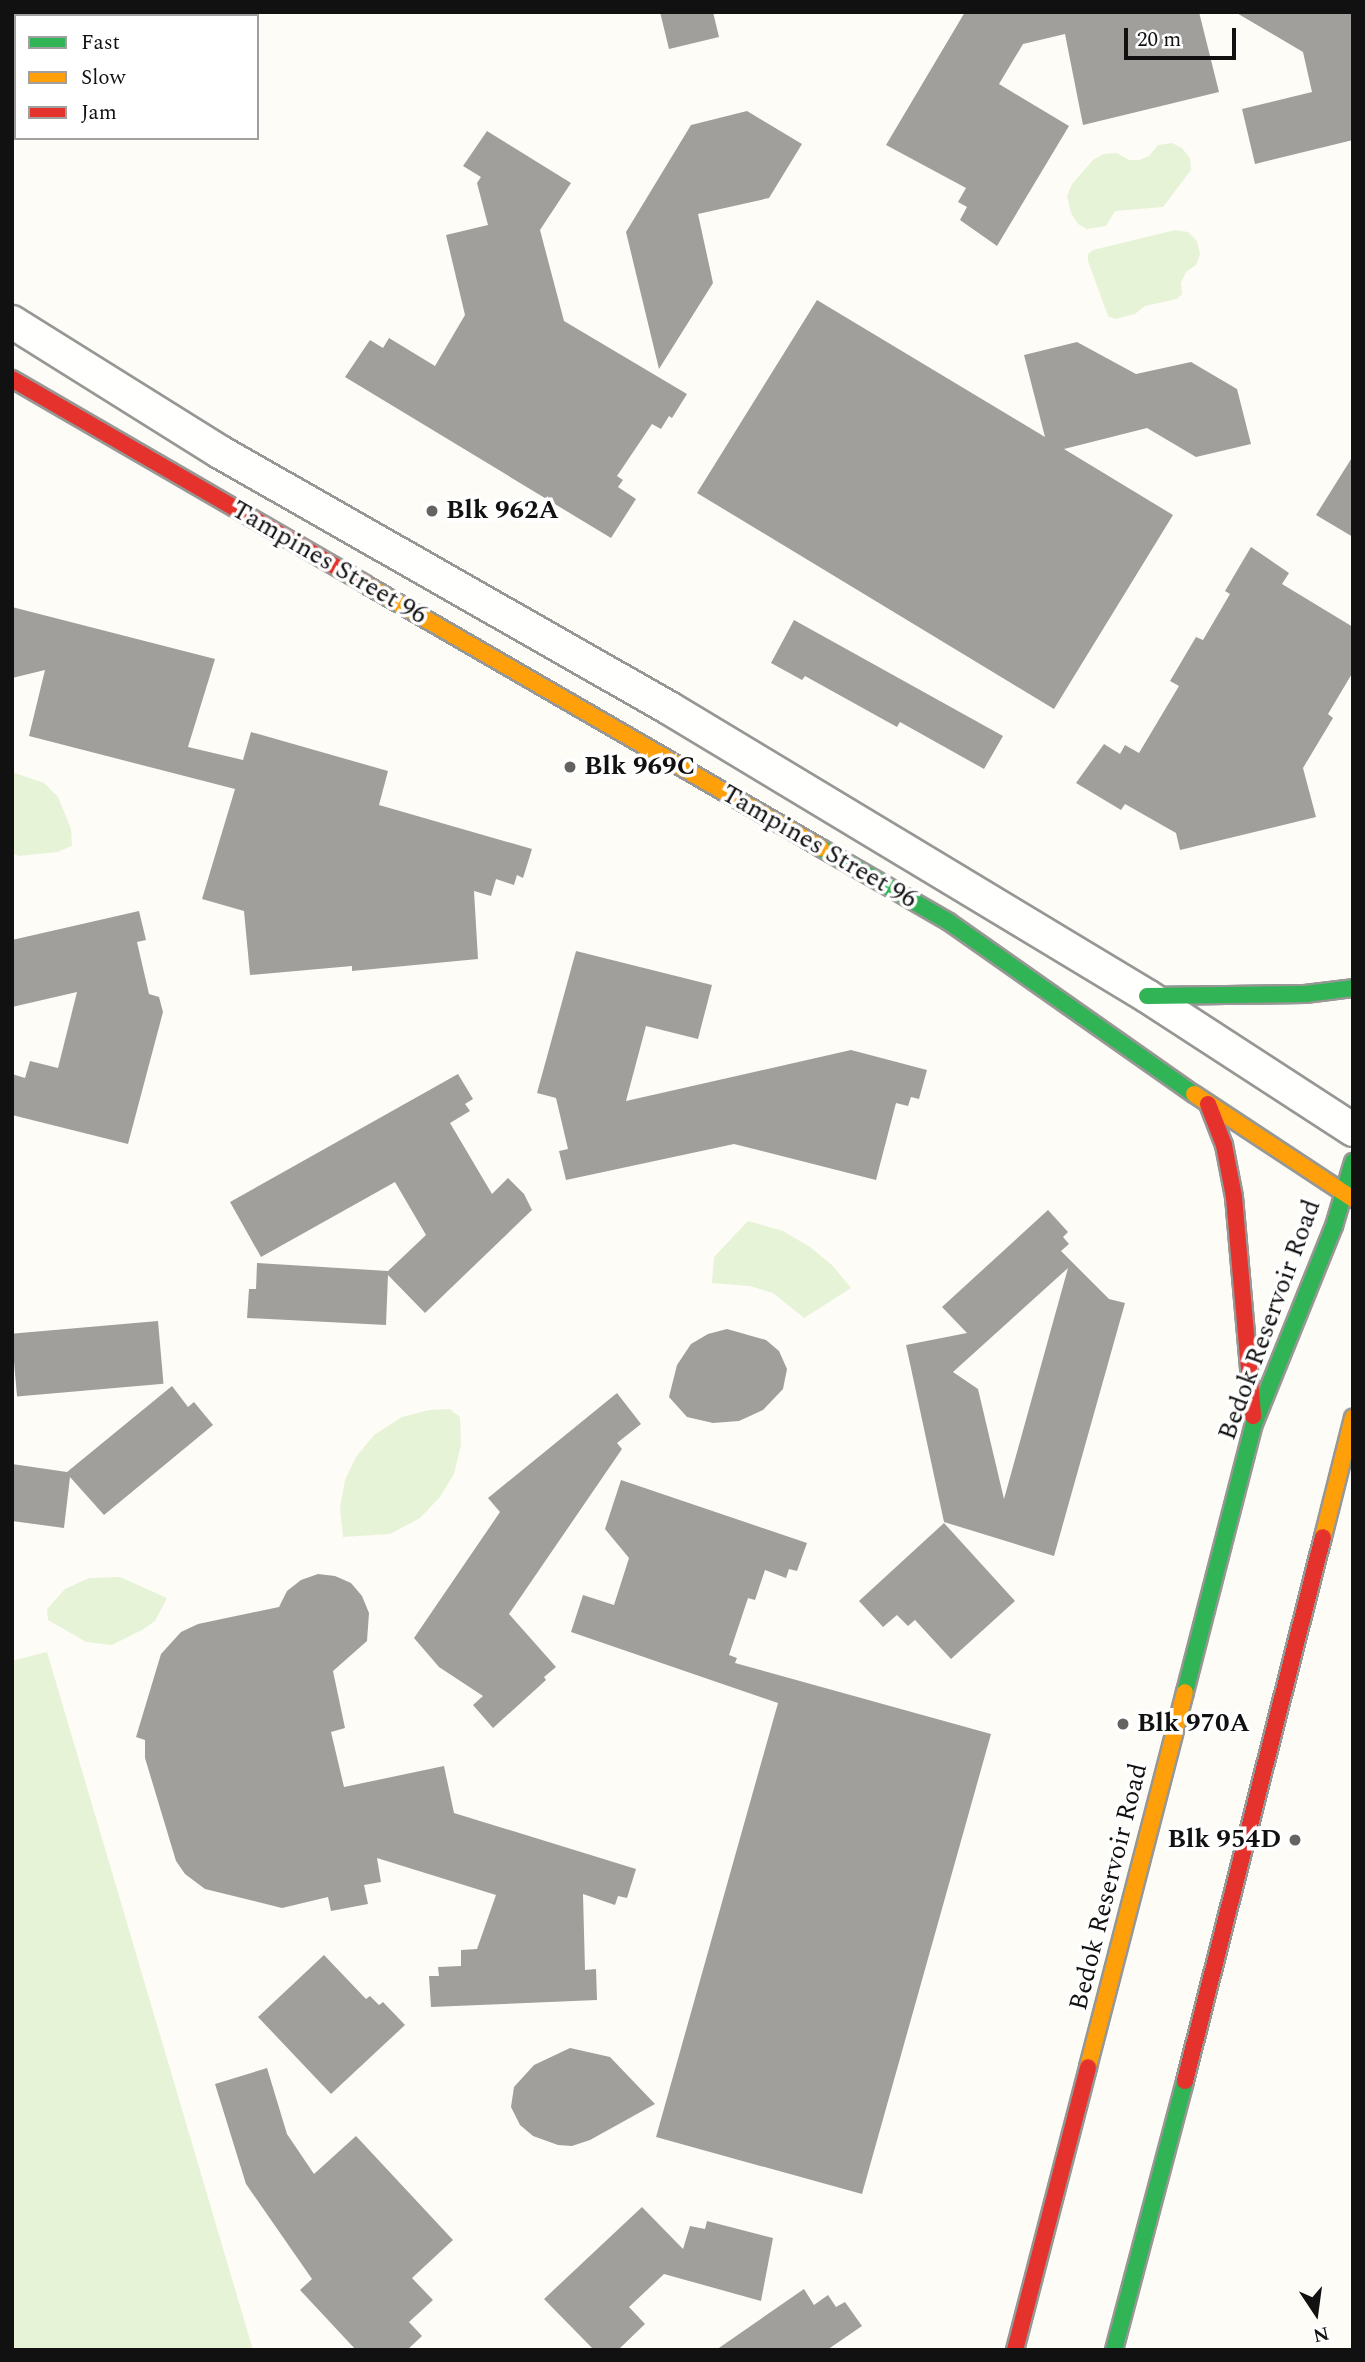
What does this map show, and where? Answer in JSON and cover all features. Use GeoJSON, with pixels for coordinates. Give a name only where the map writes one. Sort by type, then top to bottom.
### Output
{"type":"FeatureCollection","features":[{"type":"Feature","properties":{"kind":"main road","name":"Tampines Street 96"},"geometry":{"type":"LineString","coordinates":[[12,379],[949,922],[1208,1104],[1348,1196]]}},
{"type":"Feature","properties":{"kind":"main road"},"geometry":{"type":"LineString","coordinates":[[1147,996],[1305,994],[1353,988]]}},
{"type":"Feature","properties":{"kind":"main road"},"geometry":{"type":"LineString","coordinates":[[1208,1104],[1224,1144],[1234,1197],[1254,1424]]}},
{"type":"Feature","properties":{"kind":"main road","name":"Bedok Reservoir Road"},"geometry":{"type":"LineString","coordinates":[[1015,2350],[1254,1424],[1348,1196],[1353,1162]]}},
{"type":"Feature","properties":{"kind":"main road"},"geometry":{"type":"LineString","coordinates":[[1114,2350],[1194,2052],[1353,1418]]}},
{"type":"Feature","properties":{"kind":"street","name":"Tampines Street 96"},"geometry":{"type":"LineString","coordinates":[[12,322],[220,452],[669,708],[1147,996],[1353,1130]]}},
{"type":"Feature","properties":{"kind":"green space"},"geometry":{"type":"Polygon","coordinates":[[[1172,143],[1182,148],[1190,158],[1191,170],[1163,207],[1115,211],[1106,226],[1087,229],[1078,224],[1071,213],[1067,196],[1072,184],[1093,160],[1103,154],[1117,153],[1129,160],[1139,160],[1149,156],[1158,145],[1172,143]]]}},
{"type":"Feature","properties":{"kind":"green space"},"geometry":{"type":"Polygon","coordinates":[[[1175,230],[1188,232],[1197,241],[1200,254],[1196,265],[1186,272],[1181,283],[1182,294],[1177,299],[1145,306],[1135,314],[1115,319],[1108,316],[1088,261],[1088,254],[1093,250],[1175,230]]]}},
{"type":"Feature","properties":{"kind":"green space"},"geometry":{"type":"Polygon","coordinates":[[[12,772],[44,783],[58,797],[71,829],[72,846],[57,852],[19,856],[12,853],[12,772]]]}},
{"type":"Feature","properties":{"kind":"green space"},"geometry":{"type":"Polygon","coordinates":[[[748,1221],[783,1231],[810,1247],[833,1266],[851,1288],[804,1318],[773,1293],[750,1286],[712,1283],[714,1257],[748,1221]]]}},
{"type":"Feature","properties":{"kind":"green space"},"geometry":{"type":"Polygon","coordinates":[[[450,1409],[460,1417],[461,1445],[454,1474],[440,1497],[420,1518],[390,1534],[343,1537],[340,1508],[345,1480],[356,1457],[374,1435],[402,1417],[429,1410],[450,1409]]]}},
{"type":"Feature","properties":{"kind":"green space"},"geometry":{"type":"Polygon","coordinates":[[[120,1577],[167,1598],[155,1621],[142,1630],[112,1645],[86,1642],[48,1620],[47,1609],[65,1589],[89,1578],[120,1577]]]}},
{"type":"Feature","properties":{"kind":"green space"},"geometry":{"type":"Polygon","coordinates":[[[47,1652],[253,2350],[12,2350],[12,1661],[47,1652]]]}},
{"type":"Feature","properties":{"kind":"building"},"geometry":{"type":"Polygon","coordinates":[[[660,12],[713,12],[719,37],[669,49],[660,12]]]}},
{"type":"Feature","properties":{"kind":"building"},"geometry":{"type":"Polygon","coordinates":[[[965,12],[1199,12],[1219,92],[1083,125],[1065,34],[1023,44],[999,84],[1069,126],[997,246],[960,220],[967,207],[958,202],[966,188],[886,145],[965,12]]]}},
{"type":"Feature","properties":{"kind":"building"},"geometry":{"type":"Polygon","coordinates":[[[1235,12],[1353,12],[1353,140],[1255,164],[1242,109],[1312,92],[1303,52],[1235,12]]]}},
{"type":"Feature","properties":{"kind":"building"},"geometry":{"type":"Polygon","coordinates":[[[747,111],[802,144],[769,198],[698,214],[713,283],[659,369],[626,232],[691,125],[747,111]]]}},
{"type":"Feature","properties":{"kind":"building"},"geometry":{"type":"Polygon","coordinates":[[[487,131],[571,183],[540,230],[564,321],[687,394],[672,418],[669,416],[661,429],[652,424],[617,476],[623,480],[618,487],[636,499],[611,538],[345,377],[370,340],[383,348],[389,338],[435,366],[465,315],[446,235],[488,225],[477,183],[481,177],[463,166],[487,131]]]}},
{"type":"Feature","properties":{"kind":"building"},"geometry":{"type":"Polygon","coordinates":[[[817,300],[1045,437],[1024,355],[1077,342],[1136,374],[1191,362],[1237,389],[1251,444],[1196,457],[1147,428],[1064,449],[1173,515],[1054,709],[697,493],[817,300]]]}},
{"type":"Feature","properties":{"kind":"building"},"geometry":{"type":"Polygon","coordinates":[[[1353,456],[1353,537],[1316,515],[1353,456]]]}},
{"type":"Feature","properties":{"kind":"building"},"geometry":{"type":"Polygon","coordinates":[[[1251,547],[1289,573],[1282,584],[1353,627],[1353,672],[1328,714],[1333,718],[1303,768],[1316,817],[1180,850],[1176,833],[1125,804],[1121,810],[1076,783],[1104,744],[1120,754],[1125,745],[1139,753],[1179,686],[1170,681],[1196,637],[1203,640],[1230,594],[1225,591],[1251,547]]]}},
{"type":"Feature","properties":{"kind":"building"},"geometry":{"type":"Polygon","coordinates":[[[12,607],[215,659],[188,747],[243,760],[251,732],[388,771],[379,805],[532,849],[523,878],[517,875],[514,885],[496,879],[491,896],[474,891],[478,959],[352,971],[352,966],[250,975],[244,911],[202,899],[235,789],[29,736],[45,670],[12,678],[12,607]]]}},
{"type":"Feature","properties":{"kind":"building"},"geometry":{"type":"Polygon","coordinates":[[[794,620],[1003,736],[984,769],[900,722],[897,727],[805,676],[802,680],[771,663],[794,620]]]}},
{"type":"Feature","properties":{"kind":"building"},"geometry":{"type":"Polygon","coordinates":[[[139,911],[146,940],[137,942],[149,994],[159,997],[163,1012],[128,1144],[12,1115],[12,1074],[25,1078],[30,1061],[58,1068],[77,992],[12,1007],[12,940],[139,911]]]}},
{"type":"Feature","properties":{"kind":"building"},"geometry":{"type":"Polygon","coordinates":[[[576,951],[712,985],[698,1039],[646,1026],[626,1101],[851,1050],[927,1070],[919,1099],[911,1097],[908,1106],[896,1103],[876,1180],[734,1144],[566,1180],[559,1151],[568,1149],[556,1098],[537,1093],[576,951]]]}},
{"type":"Feature","properties":{"kind":"building"},"geometry":{"type":"Polygon","coordinates":[[[458,1074],[473,1099],[465,1104],[470,1111],[450,1123],[492,1194],[508,1178],[524,1194],[532,1210],[425,1313],[388,1275],[386,1325],[247,1318],[249,1289],[256,1289],[257,1263],[388,1271],[426,1235],[395,1182],[261,1257],[230,1202],[458,1074]]]}},
{"type":"Feature","properties":{"kind":"building"},"geometry":{"type":"Polygon","coordinates":[[[1048,1210],[1068,1232],[1063,1237],[1069,1244],[1061,1251],[1109,1299],[1125,1303],[1054,1556],[944,1522],[906,1345],[967,1333],[942,1307],[1048,1210]],[[1068,1268],[953,1372],[978,1389],[1004,1499],[1068,1268]]]}},
{"type":"Feature","properties":{"kind":"building"},"geometry":{"type":"Polygon","coordinates":[[[158,1321],[163,1384],[17,1397],[12,1334],[158,1321]]]}},
{"type":"Feature","properties":{"kind":"building"},"geometry":{"type":"Polygon","coordinates":[[[727,1329],[766,1340],[779,1351],[787,1369],[783,1389],[763,1410],[739,1421],[713,1423],[687,1417],[669,1397],[677,1365],[691,1344],[708,1334],[727,1329]]]}},
{"type":"Feature","properties":{"kind":"building"},"geometry":{"type":"Polygon","coordinates":[[[172,1386],[188,1407],[194,1402],[213,1425],[104,1515],[70,1477],[64,1528],[12,1521],[12,1464],[67,1472],[172,1386]]]}},
{"type":"Feature","properties":{"kind":"building"},"geometry":{"type":"Polygon","coordinates":[[[617,1393],[641,1424],[617,1443],[622,1449],[509,1614],[556,1667],[544,1677],[546,1680],[493,1728],[473,1705],[483,1696],[439,1667],[414,1638],[500,1512],[488,1498],[617,1393]]]}},
{"type":"Feature","properties":{"kind":"building"},"geometry":{"type":"Polygon","coordinates":[[[621,1480],[807,1543],[797,1571],[789,1569],[786,1578],[765,1570],[755,1600],[748,1598],[729,1655],[737,1658],[735,1663],[991,1734],[862,2194],[656,2137],[778,1703],[571,1632],[583,1595],[614,1605],[629,1558],[605,1529],[621,1480]]]}},
{"type":"Feature","properties":{"kind":"building"},"geometry":{"type":"Polygon","coordinates":[[[944,1523],[1015,1601],[951,1659],[915,1620],[908,1626],[897,1615],[883,1627],[859,1601],[944,1523]]]}},
{"type":"Feature","properties":{"kind":"building"},"geometry":{"type":"Polygon","coordinates":[[[318,1574],[335,1576],[351,1583],[362,1596],[369,1613],[367,1641],[333,1671],[345,1728],[331,1732],[344,1787],[444,1766],[454,1813],[636,1869],[627,1898],[618,1896],[615,1905],[583,1894],[585,1970],[596,1969],[597,2000],[431,2007],[429,1976],[439,1976],[438,1967],[461,1966],[461,1950],[477,1949],[496,1895],[377,1858],[381,1882],[364,1885],[368,1904],[331,1911],[328,1897],[282,1908],[205,1889],[185,1874],[176,1861],[145,1758],[145,1740],[136,1737],[161,1654],[181,1632],[198,1624],[279,1607],[287,1591],[301,1580],[318,1574]]]}},
{"type":"Feature","properties":{"kind":"building"},"geometry":{"type":"Polygon","coordinates":[[[324,1955],[366,1999],[370,1996],[379,2005],[383,2002],[405,2025],[331,2094],[258,2017],[324,1955]]]}},
{"type":"Feature","properties":{"kind":"building"},"geometry":{"type":"Polygon","coordinates":[[[570,2048],[610,2057],[655,2104],[590,2140],[572,2146],[558,2145],[533,2136],[520,2125],[511,2107],[514,2087],[534,2065],[570,2048]]]}},
{"type":"Feature","properties":{"kind":"building"},"geometry":{"type":"Polygon","coordinates":[[[267,2068],[287,2134],[314,2174],[356,2136],[453,2240],[412,2278],[433,2300],[409,2322],[422,2336],[407,2350],[356,2350],[300,2290],[312,2279],[246,2184],[215,2084],[267,2068]]]}},
{"type":"Feature","properties":{"kind":"building"},"geometry":{"type":"Polygon","coordinates":[[[642,2207],[683,2249],[690,2226],[705,2229],[707,2221],[773,2238],[761,2301],[664,2274],[629,2307],[645,2324],[618,2350],[594,2350],[544,2299],[642,2207]]]}},
{"type":"Feature","properties":{"kind":"building"},"geometry":{"type":"Polygon","coordinates":[[[804,2289],[814,2305],[828,2295],[836,2307],[845,2302],[862,2326],[827,2350],[716,2350],[804,2289]]]}},
{"type":"Feature","properties":{"kind":"traffic: fast"},"geometry":{"type":"LineString","coordinates":[[821,848],[949,922],[1194,1094]]}},
{"type":"Feature","properties":{"kind":"traffic: fast"},"geometry":{"type":"LineString","coordinates":[[1147,996],[1305,994],[1353,988]]}},
{"type":"Feature","properties":{"kind":"traffic: fast"},"geometry":{"type":"LineString","coordinates":[[1185,1692],[1254,1424],[1334,1226],[1353,1162]]}},
{"type":"Feature","properties":{"kind":"traffic: fast"},"geometry":{"type":"LineString","coordinates":[[1114,2350],[1185,2081]]}},
{"type":"Feature","properties":{"kind":"traffic: slow"},"geometry":{"type":"LineString","coordinates":[[365,584],[821,848]]}},
{"type":"Feature","properties":{"kind":"traffic: slow"},"geometry":{"type":"LineString","coordinates":[[1194,1094],[1353,1199]]}},
{"type":"Feature","properties":{"kind":"traffic: slow"},"geometry":{"type":"LineString","coordinates":[[1323,1537],[1353,1418]]}},
{"type":"Feature","properties":{"kind":"traffic: slow"},"geometry":{"type":"LineString","coordinates":[[1088,2067],[1185,1692]]}},
{"type":"Feature","properties":{"kind":"traffic: jam"},"geometry":{"type":"LineString","coordinates":[[12,379],[365,584]]}},
{"type":"Feature","properties":{"kind":"traffic: jam"},"geometry":{"type":"LineString","coordinates":[[1208,1104],[1224,1145],[1234,1197],[1253,1416]]}},
{"type":"Feature","properties":{"kind":"traffic: jam"},"geometry":{"type":"LineString","coordinates":[[1185,2081],[1323,1537]]}},
{"type":"Feature","properties":{"kind":"traffic: jam"},"geometry":{"type":"LineString","coordinates":[[1015,2350],[1088,2067]]}},
{"type":"Feature","properties":{"kind":"place","name":"Blk 962A"},"geometry":{"type":"Point","coordinates":[432,511]}},
{"type":"Feature","properties":{"kind":"place","name":"Blk 969C"},"geometry":{"type":"Point","coordinates":[570,767]}},
{"type":"Feature","properties":{"kind":"place","name":"Blk 970A"},"geometry":{"type":"Point","coordinates":[1123,1724]}},
{"type":"Feature","properties":{"kind":"place","name":"Blk 954D"},"geometry":{"type":"Point","coordinates":[1295,1840]}}]}
